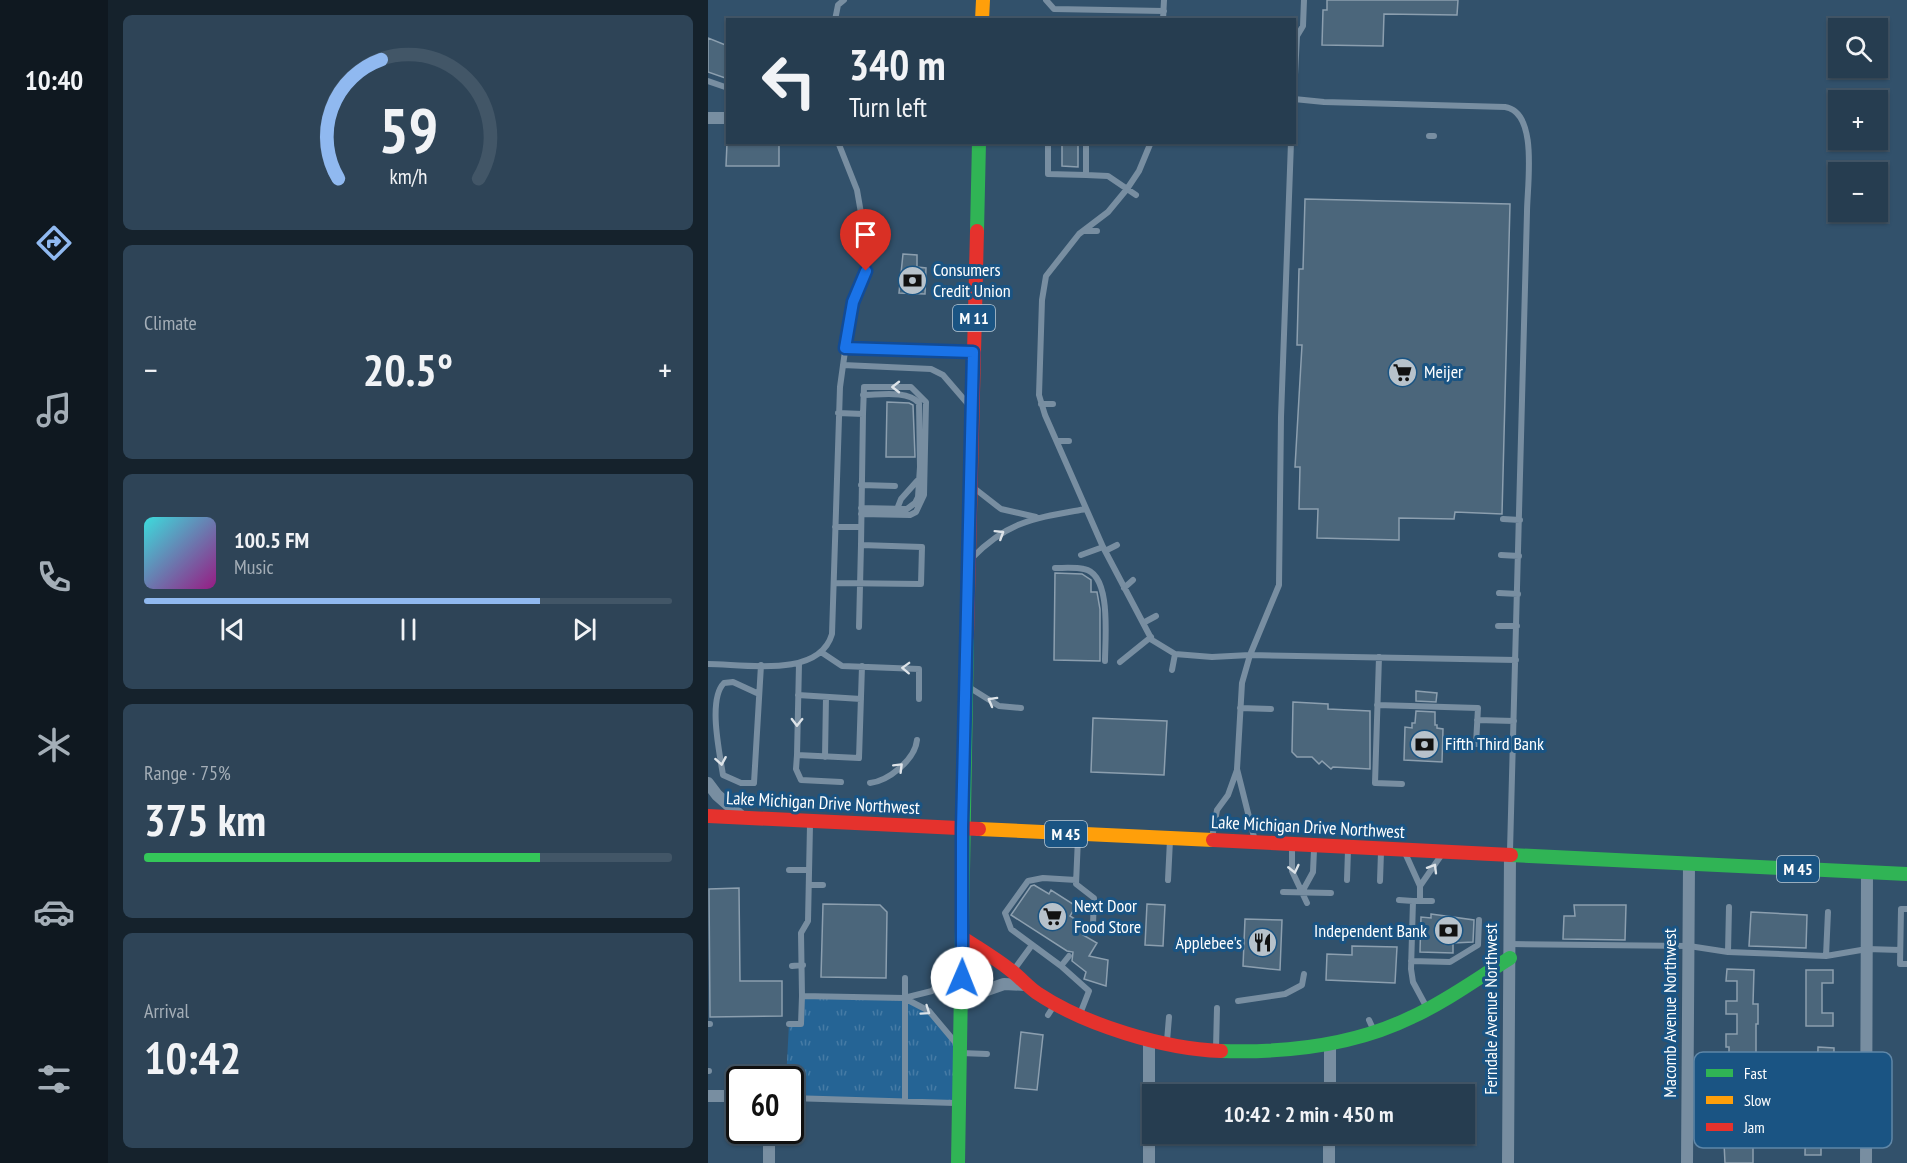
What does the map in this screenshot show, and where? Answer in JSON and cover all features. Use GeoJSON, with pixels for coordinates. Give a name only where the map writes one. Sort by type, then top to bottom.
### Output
{"type":"FeatureCollection","features":[{"type":"Feature","properties":{"kind":"main road"},"geometry":{"type":"LineString","coordinates":[[982,18],[983,0]]}},
{"type":"Feature","properties":{"kind":"main road","name":"M 11"},"geometry":{"type":"LineString","coordinates":[[958,1163],[963,938],[962,828],[979,144]]}},
{"type":"Feature","properties":{"kind":"main road","name":"Lake Michigan Drive Northwest"},"geometry":{"type":"LineString","coordinates":[[708,816],[1907,874]]}},
{"type":"Feature","properties":{"kind":"main road"},"geometry":{"type":"LineString","coordinates":[[963,938],[1012,971],[1052,1009],[1080,1015],[1167,1045],[1216,1052],[1271,1054],[1330,1045],[1372,1026],[1427,1008],[1510,958]]}},
{"type":"Feature","properties":{"kind":"street"},"geometry":{"type":"LineString","coordinates":[[708,118],[726,118]]}},
{"type":"Feature","properties":{"kind":"street"},"geometry":{"type":"LineString","coordinates":[[708,783],[722,801],[742,817]]}},
{"type":"Feature","properties":{"kind":"street","name":"Ferndale Avenue Northwest"},"geometry":{"type":"LineString","coordinates":[[1508,1163],[1510,855]]}},
{"type":"Feature","properties":{"kind":"street","name":"Macomb Avenue Northwest"},"geometry":{"type":"LineString","coordinates":[[1687,1163],[1689,864]]}},
{"type":"Feature","properties":{"kind":"street"},"geometry":{"type":"LineString","coordinates":[[1867,1052],[1868,872]]}},
{"type":"Feature","properties":{"kind":"street"},"geometry":{"type":"LineString","coordinates":[[961,999],[1004,984],[1026,985]]}},
{"type":"Feature","properties":{"kind":"street"},"geometry":{"type":"LineString","coordinates":[[1149,1040],[1149,1163]]}},
{"type":"Feature","properties":{"kind":"street"},"geometry":{"type":"LineString","coordinates":[[1330,1045],[1330,1084]]}},
{"type":"Feature","properties":{"kind":"street"},"geometry":{"type":"LineString","coordinates":[[708,1096],[726,1096]]}},
{"type":"Feature","properties":{"kind":"street"},"geometry":{"type":"LineString","coordinates":[[769,1144],[769,1163]]}},
{"type":"Feature","properties":{"kind":"street"},"geometry":{"type":"LineString","coordinates":[[1329,1144],[1329,1163]]}},
{"type":"Feature","properties":{"kind":"street"},"geometry":{"type":"LineString","coordinates":[[1866,1148],[1866,1163]]}},
{"type":"Feature","properties":{"kind":"lane"},"geometry":{"type":"LineString","coordinates":[[835,18],[838,5],[844,0]]}},
{"type":"Feature","properties":{"kind":"lane"},"geometry":{"type":"LineString","coordinates":[[1046,0],[1054,9],[1164,11]]}},
{"type":"Feature","properties":{"kind":"lane"},"geometry":{"type":"LineString","coordinates":[[1163,18],[1164,0]]}},
{"type":"Feature","properties":{"kind":"lane"},"geometry":{"type":"LineString","coordinates":[[1296,55],[1297,36],[1304,26],[1304,0]]}},
{"type":"Feature","properties":{"kind":"lane"},"geometry":{"type":"LineString","coordinates":[[1296,26],[1304,26]]}},
{"type":"Feature","properties":{"kind":"lane"},"geometry":{"type":"LineString","coordinates":[[708,81],[726,87]]}},
{"type":"Feature","properties":{"kind":"lane"},"geometry":{"type":"LineString","coordinates":[[1296,99],[1505,107],[1516,111],[1523,118],[1528,149],[1510,855]]}},
{"type":"Feature","properties":{"kind":"lane"},"geometry":{"type":"LineString","coordinates":[[708,664],[799,664],[821,652],[832,634],[838,413],[851,308],[866,271],[868,251],[857,190],[839,144]]}},
{"type":"Feature","properties":{"kind":"lane"},"geometry":{"type":"LineString","coordinates":[[1048,144],[1048,174],[1108,176],[1136,195]]}},
{"type":"Feature","properties":{"kind":"lane"},"geometry":{"type":"LineString","coordinates":[[1086,144],[1086,175]]}},
{"type":"Feature","properties":{"kind":"lane"},"geometry":{"type":"LineString","coordinates":[[1150,144],[1144,160],[1127,189],[1108,212],[1083,231],[1047,276],[1042,300],[1038,369],[1041,404],[1104,549],[1150,637],[1174,654],[1212,657],[1250,655],[1515,660]]}},
{"type":"Feature","properties":{"kind":"lane"},"geometry":{"type":"LineString","coordinates":[[1255,844],[1237,770],[1239,708],[1242,683],[1250,655],[1279,585],[1281,410],[1291,144]]}},
{"type":"Feature","properties":{"kind":"lane"},"geometry":{"type":"LineString","coordinates":[[1144,160],[1154,161]]}},
{"type":"Feature","properties":{"kind":"lane"},"geometry":{"type":"LineString","coordinates":[[1083,231],[1097,231]]}},
{"type":"Feature","properties":{"kind":"lane"},"geometry":{"type":"LineString","coordinates":[[1042,300],[1051,300]]}},
{"type":"Feature","properties":{"kind":"lane"},"geometry":{"type":"LineString","coordinates":[[1040,334],[1049,335]]}},
{"type":"Feature","properties":{"kind":"lane"},"geometry":{"type":"LineString","coordinates":[[845,348],[973,352]]}},
{"type":"Feature","properties":{"kind":"lane"},"geometry":{"type":"LineString","coordinates":[[843,365],[931,369],[943,375],[972,409]]}},
{"type":"Feature","properties":{"kind":"lane"},"geometry":{"type":"LineString","coordinates":[[1038,369],[1047,370]]}},
{"type":"Feature","properties":{"kind":"lane"},"geometry":{"type":"LineString","coordinates":[[859,627],[861,485],[864,387],[911,387],[926,402],[924,495],[920,507],[916,513],[910,515],[861,511]]}},
{"type":"Feature","properties":{"kind":"lane"},"geometry":{"type":"LineString","coordinates":[[861,511],[907,509],[915,504],[918,497],[919,403],[914,397],[905,395],[863,395]]}},
{"type":"Feature","properties":{"kind":"lane"},"geometry":{"type":"LineString","coordinates":[[1041,404],[1053,405]]}},
{"type":"Feature","properties":{"kind":"lane"},"geometry":{"type":"LineString","coordinates":[[838,413],[863,414]]}},
{"type":"Feature","properties":{"kind":"lane"},"geometry":{"type":"LineString","coordinates":[[1057,441],[1070,441]]}},
{"type":"Feature","properties":{"kind":"lane"},"geometry":{"type":"LineString","coordinates":[[897,509],[901,499],[917,481]]}},
{"type":"Feature","properties":{"kind":"lane"},"geometry":{"type":"LineString","coordinates":[[861,485],[895,486]]}},
{"type":"Feature","properties":{"kind":"lane"},"geometry":{"type":"LineString","coordinates":[[970,485],[1001,509],[1037,518]]}},
{"type":"Feature","properties":{"kind":"lane"},"geometry":{"type":"LineString","coordinates":[[970,561],[995,536],[1037,518],[1086,509]]}},
{"type":"Feature","properties":{"kind":"lane"},"geometry":{"type":"LineString","coordinates":[[1503,519],[1520,519]]}},
{"type":"Feature","properties":{"kind":"lane"},"geometry":{"type":"LineString","coordinates":[[835,527],[861,527]]}},
{"type":"Feature","properties":{"kind":"lane"},"geometry":{"type":"LineString","coordinates":[[834,583],[921,584],[922,547],[861,545]]}},
{"type":"Feature","properties":{"kind":"lane"},"geometry":{"type":"LineString","coordinates":[[1081,555],[1118,545]]}},
{"type":"Feature","properties":{"kind":"lane"},"geometry":{"type":"LineString","coordinates":[[1501,555],[1519,556]]}},
{"type":"Feature","properties":{"kind":"lane"},"geometry":{"type":"LineString","coordinates":[[1055,568],[1086,569],[1098,576],[1104,596],[1105,661]]}},
{"type":"Feature","properties":{"kind":"lane"},"geometry":{"type":"LineString","coordinates":[[1125,588],[1133,580]]}},
{"type":"Feature","properties":{"kind":"lane"},"geometry":{"type":"LineString","coordinates":[[1499,593],[1518,594]]}},
{"type":"Feature","properties":{"kind":"lane"},"geometry":{"type":"LineString","coordinates":[[1143,623],[1156,616]]}},
{"type":"Feature","properties":{"kind":"lane"},"geometry":{"type":"LineString","coordinates":[[1498,626],[1516,626]]}},
{"type":"Feature","properties":{"kind":"lane"},"geometry":{"type":"LineString","coordinates":[[1120,662],[1150,637]]}},
{"type":"Feature","properties":{"kind":"lane"},"geometry":{"type":"LineString","coordinates":[[821,652],[842,666],[919,669],[919,699]]}},
{"type":"Feature","properties":{"kind":"lane"},"geometry":{"type":"LineString","coordinates":[[1172,670],[1174,654]]}},
{"type":"Feature","properties":{"kind":"lane"},"geometry":{"type":"LineString","coordinates":[[1379,657],[1374,695],[1377,705],[1372,784],[1402,784]]}},
{"type":"Feature","properties":{"kind":"lane"},"geometry":{"type":"LineString","coordinates":[[799,664],[796,769],[801,780],[841,782]]}},
{"type":"Feature","properties":{"kind":"lane"},"geometry":{"type":"LineString","coordinates":[[759,694],[733,682],[724,683],[717,688],[710,702],[723,775],[741,783],[753,783],[761,665]]}},
{"type":"Feature","properties":{"kind":"lane"},"geometry":{"type":"LineString","coordinates":[[797,755],[858,758],[862,666]]}},
{"type":"Feature","properties":{"kind":"lane"},"geometry":{"type":"LineString","coordinates":[[966,686],[999,706],[1009,709],[1021,708]]}},
{"type":"Feature","properties":{"kind":"lane"},"geometry":{"type":"LineString","coordinates":[[798,695],[861,699]]}},
{"type":"Feature","properties":{"kind":"lane"},"geometry":{"type":"LineString","coordinates":[[825,756],[826,697]]}},
{"type":"Feature","properties":{"kind":"lane"},"geometry":{"type":"LineString","coordinates":[[1377,705],[1478,708],[1476,744]]}},
{"type":"Feature","properties":{"kind":"lane"},"geometry":{"type":"LineString","coordinates":[[1239,708],[1271,709]]}},
{"type":"Feature","properties":{"kind":"lane"},"geometry":{"type":"LineString","coordinates":[[1477,720],[1514,721]]}},
{"type":"Feature","properties":{"kind":"lane"},"geometry":{"type":"LineString","coordinates":[[870,783],[886,779],[894,772],[914,752],[917,740]]}},
{"type":"Feature","properties":{"kind":"lane"},"geometry":{"type":"LineString","coordinates":[[1212,841],[1216,810],[1228,795],[1237,770]]}},
{"type":"Feature","properties":{"kind":"lane"},"geometry":{"type":"LineString","coordinates":[[789,1024],[801,1024],[803,965],[801,933],[808,921],[810,821]]}},
{"type":"Feature","properties":{"kind":"lane"},"geometry":{"type":"LineString","coordinates":[[1078,835],[1076,884],[1094,898],[1093,924],[1086,931]]}},
{"type":"Feature","properties":{"kind":"lane"},"geometry":{"type":"LineString","coordinates":[[1168,880],[1170,840]]}},
{"type":"Feature","properties":{"kind":"lane"},"geometry":{"type":"LineString","coordinates":[[1292,846],[1292,871],[1307,903]]}},
{"type":"Feature","properties":{"kind":"lane"},"geometry":{"type":"LineString","coordinates":[[1302,892],[1312,872],[1315,847]]}},
{"type":"Feature","properties":{"kind":"lane"},"geometry":{"type":"LineString","coordinates":[[1347,880],[1348,848]]}},
{"type":"Feature","properties":{"kind":"lane"},"geometry":{"type":"LineString","coordinates":[[1380,881],[1381,849]]}},
{"type":"Feature","properties":{"kind":"lane"},"geometry":{"type":"LineString","coordinates":[[1400,850],[1412,863],[1420,886]]}},
{"type":"Feature","properties":{"kind":"lane"},"geometry":{"type":"LineString","coordinates":[[1427,1008],[1413,982],[1411,961],[1416,901],[1420,886],[1446,852]]}},
{"type":"Feature","properties":{"kind":"lane"},"geometry":{"type":"LineString","coordinates":[[789,870],[809,870]]}},
{"type":"Feature","properties":{"kind":"lane"},"geometry":{"type":"LineString","coordinates":[[1076,880],[1043,878],[1028,881],[1005,913],[1011,929],[1061,966],[1089,992],[1080,1015]]}},
{"type":"Feature","properties":{"kind":"lane"},"geometry":{"type":"LineString","coordinates":[[809,885],[823,885]]}},
{"type":"Feature","properties":{"kind":"lane"},"geometry":{"type":"LineString","coordinates":[[1283,892],[1331,893]]}},
{"type":"Feature","properties":{"kind":"lane"},"geometry":{"type":"LineString","coordinates":[[1399,900],[1432,901]]}},
{"type":"Feature","properties":{"kind":"lane"},"geometry":{"type":"LineString","coordinates":[[1728,952],[1729,907]]}},
{"type":"Feature","properties":{"kind":"lane"},"geometry":{"type":"LineString","coordinates":[[1907,909],[1901,909],[1900,964],[1907,964]]}},
{"type":"Feature","properties":{"kind":"lane"},"geometry":{"type":"LineString","coordinates":[[1826,956],[1828,912]]}},
{"type":"Feature","properties":{"kind":"lane"},"geometry":{"type":"LineString","coordinates":[[1411,961],[1450,962],[1478,945],[1479,920]]}},
{"type":"Feature","properties":{"kind":"lane"},"geometry":{"type":"LineString","coordinates":[[1510,944],[1689,946],[1728,952],[1826,956],[1867,949],[1900,950]]}},
{"type":"Feature","properties":{"kind":"lane"},"geometry":{"type":"LineString","coordinates":[[1012,971],[1032,945]]}},
{"type":"Feature","properties":{"kind":"lane"},"geometry":{"type":"LineString","coordinates":[[802,996],[904,998],[932,992],[962,956]]}},
{"type":"Feature","properties":{"kind":"lane"},"geometry":{"type":"LineString","coordinates":[[1061,966],[1069,956]]}},
{"type":"Feature","properties":{"kind":"lane"},"geometry":{"type":"LineString","coordinates":[[792,966],[803,965]]}},
{"type":"Feature","properties":{"kind":"lane"},"geometry":{"type":"LineString","coordinates":[[1238,1001],[1285,994],[1302,985],[1304,974]]}},
{"type":"Feature","properties":{"kind":"lane"},"geometry":{"type":"LineString","coordinates":[[905,978],[905,1101]]}},
{"type":"Feature","properties":{"kind":"lane"},"geometry":{"type":"LineString","coordinates":[[904,998],[929,1011],[960,1050],[987,1054]]}},
{"type":"Feature","properties":{"kind":"lane"},"geometry":{"type":"LineString","coordinates":[[1216,1052],[1217,1008]]}},
{"type":"Feature","properties":{"kind":"lane"},"geometry":{"type":"LineString","coordinates":[[1167,1045],[1169,1017]]}},
{"type":"Feature","properties":{"kind":"lane"},"geometry":{"type":"LineString","coordinates":[[804,1098],[959,1103]]}},
{"type":"Feature","properties":{"kind":"green space"},"geometry":{"type":"Polygon","coordinates":[[[802,996],[904,998],[929,1011],[960,1047],[959,1103],[804,1098],[804,1066],[787,1066],[789,1024],[801,1024],[802,996]]]}},
{"type":"Feature","properties":{"kind":"building"},"geometry":{"type":"Polygon","coordinates":[[[1327,0],[1458,0],[1457,15],[1384,14],[1383,46],[1322,45],[1323,10],[1327,10],[1327,0]]]}},
{"type":"Feature","properties":{"kind":"building"},"geometry":{"type":"Polygon","coordinates":[[[708,38],[726,45],[726,78],[708,72],[708,38]]]}},
{"type":"Feature","properties":{"kind":"building"},"geometry":{"type":"Polygon","coordinates":[[[727,144],[779,144],[779,166],[726,166],[727,144]]]}},
{"type":"Feature","properties":{"kind":"building"},"geometry":{"type":"Polygon","coordinates":[[[1062,144],[1078,144],[1078,167],[1062,166],[1062,144]]]}},
{"type":"Feature","properties":{"kind":"building","name":"Meijer"},"geometry":{"type":"Polygon","coordinates":[[[1305,199],[1510,204],[1502,514],[1455,512],[1454,519],[1399,518],[1399,540],[1317,538],[1318,509],[1299,509],[1300,467],[1295,467],[1302,345],[1297,345],[1299,269],[1303,269],[1305,199]]]}},
{"type":"Feature","properties":{"kind":"building","name":"Consumers Credit Union"},"geometry":{"type":"Polygon","coordinates":[[[903,254],[917,255],[917,267],[926,268],[925,294],[899,293],[903,254]]]}},
{"type":"Feature","properties":{"kind":"building"},"geometry":{"type":"Polygon","coordinates":[[[887,402],[913,405],[915,457],[886,457],[887,402]]]}},
{"type":"Feature","properties":{"kind":"building"},"geometry":{"type":"Polygon","coordinates":[[[1055,573],[1082,574],[1091,580],[1091,592],[1097,592],[1100,609],[1100,661],[1054,660],[1055,573]]]}},
{"type":"Feature","properties":{"kind":"building"},"geometry":{"type":"Polygon","coordinates":[[[1416,691],[1437,693],[1436,702],[1416,701],[1416,691]]]}},
{"type":"Feature","properties":{"kind":"building"},"geometry":{"type":"Polygon","coordinates":[[[1293,702],[1328,704],[1328,709],[1370,711],[1370,769],[1333,767],[1331,769],[1322,761],[1319,764],[1312,757],[1297,757],[1292,752],[1293,702]]]}},
{"type":"Feature","properties":{"kind":"building","name":"Fifth Third Bank"},"geometry":{"type":"Polygon","coordinates":[[[1416,711],[1435,712],[1435,725],[1443,729],[1442,762],[1404,760],[1405,727],[1412,728],[1416,711]]]}},
{"type":"Feature","properties":{"kind":"building"},"geometry":{"type":"Polygon","coordinates":[[[1093,718],[1167,721],[1164,775],[1091,772],[1093,718]]]}},
{"type":"Feature","properties":{"kind":"building"},"geometry":{"type":"Polygon","coordinates":[[[1034,885],[1049,894],[1051,890],[1076,906],[1070,916],[1083,924],[1081,930],[1083,935],[1097,943],[1089,956],[1108,960],[1106,986],[1084,979],[1086,972],[1072,961],[1073,952],[1067,951],[1011,915],[1034,885]]]}},
{"type":"Feature","properties":{"kind":"building"},"geometry":{"type":"Polygon","coordinates":[[[739,888],[740,981],[782,981],[782,1016],[710,1017],[709,889],[739,888]]]}},
{"type":"Feature","properties":{"kind":"building"},"geometry":{"type":"Polygon","coordinates":[[[823,904],[880,905],[887,912],[886,978],[821,977],[823,904]]]}},
{"type":"Feature","properties":{"kind":"building"},"geometry":{"type":"Polygon","coordinates":[[[1147,904],[1165,905],[1163,946],[1145,945],[1147,904]]]}},
{"type":"Feature","properties":{"kind":"building"},"geometry":{"type":"Polygon","coordinates":[[[1574,905],[1626,905],[1625,940],[1563,939],[1564,916],[1575,916],[1574,905]]]}},
{"type":"Feature","properties":{"kind":"building"},"geometry":{"type":"Polygon","coordinates":[[[1751,912],[1807,915],[1806,948],[1749,946],[1751,912]]]}},
{"type":"Feature","properties":{"kind":"building","name":"Independent Bank"},"geometry":{"type":"Polygon","coordinates":[[[1431,914],[1474,920],[1473,942],[1453,943],[1453,953],[1420,952],[1421,917],[1431,918],[1431,914]]]}},
{"type":"Feature","properties":{"kind":"building","name":"Applebee's"},"geometry":{"type":"Polygon","coordinates":[[[1245,919],[1282,920],[1280,970],[1243,966],[1245,919]]]}},
{"type":"Feature","properties":{"kind":"building"},"geometry":{"type":"Polygon","coordinates":[[[1352,946],[1397,947],[1395,983],[1326,980],[1327,954],[1352,955],[1352,946]]]}},
{"type":"Feature","properties":{"kind":"building"},"geometry":{"type":"Polygon","coordinates":[[[1727,969],[1754,970],[1753,1004],[1758,1004],[1756,1052],[1729,1052],[1729,1047],[1726,1047],[1726,1034],[1737,1034],[1737,1014],[1726,1014],[1726,1001],[1737,1001],[1737,981],[1726,981],[1727,969]]]}},
{"type":"Feature","properties":{"kind":"building"},"geometry":{"type":"Polygon","coordinates":[[[1806,970],[1833,970],[1833,983],[1822,983],[1822,1013],[1833,1013],[1833,1026],[1806,1026],[1806,970]]]}},
{"type":"Feature","properties":{"kind":"building"},"geometry":{"type":"Polygon","coordinates":[[[1021,1032],[1043,1035],[1037,1090],[1015,1088],[1021,1032]]]}},
{"type":"Feature","properties":{"kind":"building"},"geometry":{"type":"Polygon","coordinates":[[[1818,1047],[1834,1048],[1834,1052],[1818,1052],[1818,1047]]]}},
{"type":"Feature","properties":{"kind":"building"},"geometry":{"type":"Polygon","coordinates":[[[1724,1148],[1753,1148],[1753,1163],[1725,1163],[1724,1148]]]}},
{"type":"Feature","properties":{"kind":"building"},"geometry":{"type":"Polygon","coordinates":[[[1805,1148],[1821,1148],[1821,1155],[1805,1155],[1805,1148]]]}},
{"type":"Feature","properties":{"kind":"traffic: fast"},"geometry":{"type":"LineString","coordinates":[[977,231],[979,144]]}},
{"type":"Feature","properties":{"kind":"traffic: fast"},"geometry":{"type":"LineString","coordinates":[[958,1163],[967,636]]}},
{"type":"Feature","properties":{"kind":"traffic: fast"},"geometry":{"type":"LineString","coordinates":[[1511,855],[1907,874]]}},
{"type":"Feature","properties":{"kind":"traffic: fast"},"geometry":{"type":"LineString","coordinates":[[1221,1051],[1294,1049],[1319,1046],[1366,1035],[1425,1011],[1510,958]]}},
{"type":"Feature","properties":{"kind":"traffic: slow"},"geometry":{"type":"LineString","coordinates":[[982,18],[983,0]]}},
{"type":"Feature","properties":{"kind":"traffic: slow"},"geometry":{"type":"LineString","coordinates":[[979,829],[1213,840]]}},
{"type":"Feature","properties":{"kind":"traffic: jam"},"geometry":{"type":"LineString","coordinates":[[967,636],[977,231]]}},
{"type":"Feature","properties":{"kind":"traffic: jam"},"geometry":{"type":"LineString","coordinates":[[708,816],[979,829]]}},
{"type":"Feature","properties":{"kind":"traffic: jam"},"geometry":{"type":"LineString","coordinates":[[1213,840],[1511,855]]}},
{"type":"Feature","properties":{"kind":"traffic: jam"},"geometry":{"type":"LineString","coordinates":[[963,938],[1004,965],[1037,993],[1078,1015],[1101,1025],[1150,1040],[1175,1046],[1221,1051]]}},
{"type":"Feature","properties":{"kind":"place","name":"Consumers Credit Union"},"geometry":{"type":"Point","coordinates":[912,280]}},
{"type":"Feature","properties":{"kind":"place","name":"Meijer"},"geometry":{"type":"Point","coordinates":[1403,372]}},
{"type":"Feature","properties":{"kind":"place","name":"Fifth Third Bank"},"geometry":{"type":"Point","coordinates":[1424,744]}},
{"type":"Feature","properties":{"kind":"place","name":"Next Door Food Store"},"geometry":{"type":"Point","coordinates":[1053,916]}},
{"type":"Feature","properties":{"kind":"place","name":"Independent Bank"},"geometry":{"type":"Point","coordinates":[1448,931]}},
{"type":"Feature","properties":{"kind":"place","name":"Applebee's"},"geometry":{"type":"Point","coordinates":[1263,943]}},
{"type":"Feature","properties":{"kind":"route"},"geometry":{"type":"LineString","coordinates":[[866,271],[853,302],[845,348],[973,352],[970,561],[962,828],[962,978]]}}]}
